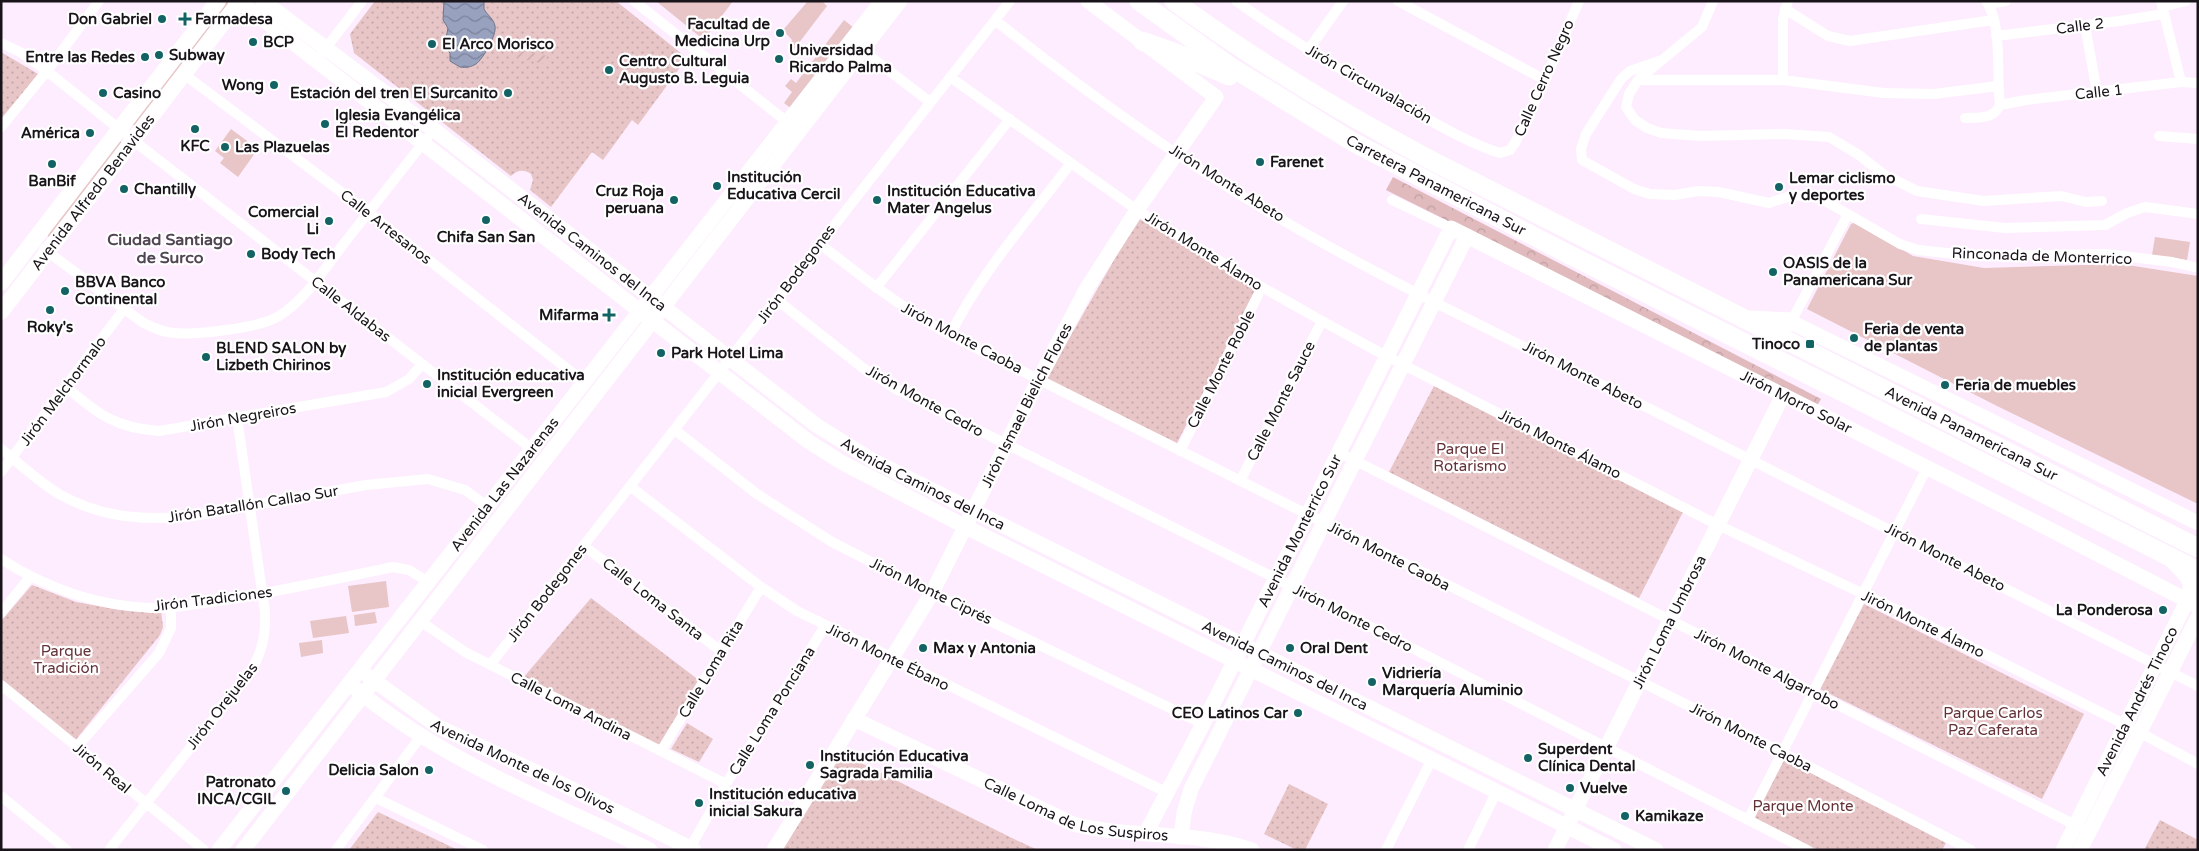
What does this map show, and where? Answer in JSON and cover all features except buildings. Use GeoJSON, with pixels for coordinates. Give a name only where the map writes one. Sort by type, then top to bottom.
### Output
{"type":"FeatureCollection","features":[{"type":"Feature","properties":{"kind":"highway","name":"Carretera Panamericana Sur"},"geometry":{"type":"LineString","coordinates":[[1139,1],[1193,41],[1280,98],[1353,142],[1748,345]]}},
{"type":"Feature","properties":{"kind":"highway","name":"Carretera Panamericana Sur"},"geometry":{"type":"LineString","coordinates":[[1174,1],[1243,50],[1364,125],[1575,235],[1744,319]]}},
{"type":"Feature","properties":{"kind":"highway"},"geometry":{"type":"LineString","coordinates":[[1142,41],[1176,53],[1280,98]]}},
{"type":"Feature","properties":{"kind":"highway"},"geometry":{"type":"LineString","coordinates":[[1744,319],[1790,322]]}},
{"type":"Feature","properties":{"kind":"highway","name":"Avenida Panamericana Sur"},"geometry":{"type":"LineString","coordinates":[[1744,319],[2198,548]]}},
{"type":"Feature","properties":{"kind":"highway","name":"Avenida Panamericana Sur"},"geometry":{"type":"LineString","coordinates":[[1748,345],[2198,572]]}},
{"type":"Feature","properties":{"kind":"main road","name":"Avenida Alfredo Benavides"},"geometry":{"type":"LineString","coordinates":[[1,283],[218,1]]}},
{"type":"Feature","properties":{"kind":"main road","name":"Avenida Alfredo Benavides"},"geometry":{"type":"LineString","coordinates":[[1,312],[240,2]]}},
{"type":"Feature","properties":{"kind":"street","name":"Avenida Caminos del Inca"},"geometry":{"type":"LineString","coordinates":[[263,1],[321,55],[423,143],[720,374],[824,452],[965,526],[1614,850]]}},
{"type":"Feature","properties":{"kind":"street"},"geometry":{"type":"LineString","coordinates":[[321,55],[362,1]]}},
{"type":"Feature","properties":{"kind":"street"},"geometry":{"type":"LineString","coordinates":[[634,1],[793,127]]}},
{"type":"Feature","properties":{"kind":"street","name":"Avenida Las Nazarenas"},"geometry":{"type":"LineString","coordinates":[[243,850],[663,308],[882,1]]}},
{"type":"Feature","properties":{"kind":"street","name":"Avenida Las Nazarenas"},"geometry":{"type":"LineString","coordinates":[[219,850],[650,298],[793,127],[862,50],[900,1]]}},
{"type":"Feature","properties":{"kind":"street","name":"Jirón Bodegones"},"geometry":{"type":"LineString","coordinates":[[490,665],[732,359],[1010,1]]}},
{"type":"Feature","properties":{"kind":"street"},"geometry":{"type":"LineString","coordinates":[[1088,1],[1142,41]]}},
{"type":"Feature","properties":{"kind":"street","name":"Jirón Circunvalación"},"geometry":{"type":"LineString","coordinates":[[1236,1],[1309,50],[1425,118],[1487,148],[1500,153],[1507,152]]}},
{"type":"Feature","properties":{"kind":"street"},"geometry":{"type":"LineString","coordinates":[[1309,50],[1343,1]]}},
{"type":"Feature","properties":{"kind":"street"},"geometry":{"type":"LineString","coordinates":[[1398,1],[1545,80]]}},
{"type":"Feature","properties":{"kind":"street","name":"Calle Cerro Negro"},"geometry":{"type":"LineString","coordinates":[[1507,152],[1515,143],[1579,1]]}},
{"type":"Feature","properties":{"kind":"street"},"geometry":{"type":"LineString","coordinates":[[1713,1],[1702,27],[1638,80],[1629,94],[1626,106],[1635,120],[1647,128],[1661,133],[1700,136],[1784,134],[1829,137],[1859,156],[1875,169],[1917,191],[1984,201],[2061,196],[2086,202],[2102,201]]}},
{"type":"Feature","properties":{"kind":"street"},"geometry":{"type":"LineString","coordinates":[[1965,118],[1991,117],[2000,105],[1996,36],[1987,3],[2006,1]]}},
{"type":"Feature","properties":{"kind":"street","name":"Calle 2"},"geometry":{"type":"LineString","coordinates":[[1996,36],[2085,25],[2186,1]]}},
{"type":"Feature","properties":{"kind":"street"},"geometry":{"type":"LineString","coordinates":[[1,127],[47,71],[98,2]]}},
{"type":"Feature","properties":{"kind":"street","name":"Avenida Caminos del Inca"},"geometry":{"type":"LineString","coordinates":[[240,2],[433,129],[816,425],[845,444],[973,511],[1656,850]]}},
{"type":"Feature","properties":{"kind":"street"},"geometry":{"type":"LineString","coordinates":[[1786,5],[1828,36],[1850,41],[1963,26],[1993,20]]}},
{"type":"Feature","properties":{"kind":"street"},"geometry":{"type":"LineString","coordinates":[[1783,80],[1786,5]]}},
{"type":"Feature","properties":{"kind":"street"},"geometry":{"type":"LineString","coordinates":[[2162,7],[2180,82]]}},
{"type":"Feature","properties":{"kind":"street","name":"Jirón Monte Abeto"},"geometry":{"type":"LineString","coordinates":[[995,20],[1046,61],[1178,153],[1266,211],[1434,301],[1894,531],[2155,666],[2198,686]]}},
{"type":"Feature","properties":{"kind":"street"},"geometry":{"type":"LineString","coordinates":[[2085,25],[2097,92]]}},
{"type":"Feature","properties":{"kind":"street","name":"Jirón Ismael Bielich Flores"},"geometry":{"type":"LineString","coordinates":[[774,850],[932,593],[1039,379],[1087,288],[1137,210],[1216,97],[1142,41]]}},
{"type":"Feature","properties":{"kind":"street","name":"Calle Aldabas"},"geometry":{"type":"LineString","coordinates":[[1,43],[20,52],[47,71],[119,130],[532,449]]}},
{"type":"Feature","properties":{"kind":"street"},"geometry":{"type":"LineString","coordinates":[[862,50],[930,102]]}},
{"type":"Feature","properties":{"kind":"street","name":"Rinconada de Monterrico"},"geometry":{"type":"LineString","coordinates":[[1662,60],[1630,72],[1621,79],[1586,134],[1581,149],[1582,160],[1634,189],[1650,194],[1674,195],[1698,190],[1719,192],[1769,203],[1793,195],[1820,198],[1900,244],[1918,250],[1974,256],[2107,254],[2172,262],[2198,268]]}},
{"type":"Feature","properties":{"kind":"street","name":"Calle Artesanos"},"geometry":{"type":"LineString","coordinates":[[185,75],[368,213],[584,382]]}},
{"type":"Feature","properties":{"kind":"street","name":"Jirón Monte Álamo"},"geometry":{"type":"LineString","coordinates":[[950,77],[1137,210],[1262,287],[1322,321],[1386,356],[1718,525],[1862,593],[2126,725],[2198,764]]}},
{"type":"Feature","properties":{"kind":"street"},"geometry":{"type":"LineString","coordinates":[[1638,80],[1783,80],[1884,93],[1934,94],[1998,86]]}},
{"type":"Feature","properties":{"kind":"street","name":"Calle 1"},"geometry":{"type":"LineString","coordinates":[[2000,105],[2026,100],[2180,82],[2198,83]]}},
{"type":"Feature","properties":{"kind":"street"},"geometry":{"type":"LineString","coordinates":[[876,288],[1010,119]]}},
{"type":"Feature","properties":{"kind":"street"},"geometry":{"type":"LineString","coordinates":[[33,241],[142,322],[158,330],[175,333],[196,333],[261,323],[278,317],[292,306],[315,281],[433,129]]}},
{"type":"Feature","properties":{"kind":"street"},"geometry":{"type":"LineString","coordinates":[[2159,136],[2198,139]]}},
{"type":"Feature","properties":{"kind":"street"},"geometry":{"type":"LineString","coordinates":[[950,335],[962,310],[980,282],[1071,163]]}},
{"type":"Feature","properties":{"kind":"street","name":"Jirón Morro Solar"},"geometry":{"type":"LineString","coordinates":[[1392,200],[1784,396],[2192,604]]}},
{"type":"Feature","properties":{"kind":"street"},"geometry":{"type":"LineString","coordinates":[[1922,219],[2005,228],[2105,225],[2128,213],[2145,207],[2198,214]]}},
{"type":"Feature","properties":{"kind":"street"},"geometry":{"type":"LineString","coordinates":[[1790,322],[1848,214]]}},
{"type":"Feature","properties":{"kind":"street","name":"Avenida Monterrico Sur"},"geometry":{"type":"LineString","coordinates":[[1146,833],[1203,724],[1451,228]]}},
{"type":"Feature","properties":{"kind":"street","name":"Avenida Monterrico Sur"},"geometry":{"type":"LineString","coordinates":[[1181,837],[1184,813],[1191,789],[1466,236]]}},
{"type":"Feature","properties":{"kind":"street","name":"Jirón Monte Caoba"},"geometry":{"type":"LineString","coordinates":[[820,244],[915,316],[950,335],[1781,752],[1971,850]]}},
{"type":"Feature","properties":{"kind":"street","name":"Calle Monte Roble"},"geometry":{"type":"LineString","coordinates":[[1180,451],[1262,287]]}},
{"type":"Feature","properties":{"kind":"street","name":"Jirón Monte Cedro"},"geometry":{"type":"LineString","coordinates":[[777,300],[863,368],[896,389],[1292,586],[1807,850]]}},
{"type":"Feature","properties":{"kind":"street","name":"Jirón Melchormalo"},"geometry":{"type":"LineString","coordinates":[[1,472],[124,309]]}},
{"type":"Feature","properties":{"kind":"street","name":"Calle Monte Sauce"},"geometry":{"type":"LineString","coordinates":[[1240,482],[1322,321]]}},
{"type":"Feature","properties":{"kind":"street","name":"Avenida Panamericana Sur"},"geometry":{"type":"LineString","coordinates":[[1790,322],[2198,523]]}},
{"type":"Feature","properties":{"kind":"street","name":"Jirón Negreiros"},"geometry":{"type":"LineString","coordinates":[[66,387],[93,410],[113,422],[128,428],[158,431],[386,392],[409,379],[422,364]]}},
{"type":"Feature","properties":{"kind":"street","name":"Jirón Loma Umbrosa"},"geometry":{"type":"LineString","coordinates":[[1555,850],[1784,396]]}},
{"type":"Feature","properties":{"kind":"street","name":"Jirón Orejuelas"},"geometry":{"type":"LineString","coordinates":[[109,850],[255,665],[261,653],[266,628],[263,594],[237,418]]}},
{"type":"Feature","properties":{"kind":"street","name":"Jirón Monte Ciprés"},"geometry":{"type":"LineString","coordinates":[[676,430],[757,494],[832,542],[932,593],[1203,724]]}},
{"type":"Feature","properties":{"kind":"street","name":"Jirón Batallón Callao Sur"},"geometry":{"type":"LineString","coordinates":[[1,449],[59,494],[83,505],[113,515],[136,518],[164,519],[193,516],[366,485],[428,479],[465,490],[487,506]]}},
{"type":"Feature","properties":{"kind":"street","name":"Jirón Monte Algarrobo"},"geometry":{"type":"LineString","coordinates":[[1338,452],[2082,828]]}},
{"type":"Feature","properties":{"kind":"street"},"geometry":{"type":"LineString","coordinates":[[1748,820],[1926,468]]}},
{"type":"Feature","properties":{"kind":"street","name":"Jirón Monte Ébano"},"geometry":{"type":"LineString","coordinates":[[631,487],[762,587],[797,611],[1166,792]]}},
{"type":"Feature","properties":{"kind":"street","name":"Calle Loma Santa"},"geometry":{"type":"LineString","coordinates":[[584,546],[722,652]]}},
{"type":"Feature","properties":{"kind":"street","name":"Avenida Andrés Tinoco"},"geometry":{"type":"LineString","coordinates":[[2080,850],[2082,828],[2126,725],[2155,666],[2192,604],[2190,579],[2168,556]]}},
{"type":"Feature","properties":{"kind":"street","name":"Jirón Tradiciones"},"geometry":{"type":"LineString","coordinates":[[1,559],[30,577],[61,590],[116,604],[151,608],[171,608],[263,594],[393,567],[409,570],[428,582]]}},
{"type":"Feature","properties":{"kind":"street"},"geometry":{"type":"LineString","coordinates":[[1,613],[30,577]]}},
{"type":"Feature","properties":{"kind":"street","name":"Calle Loma Rita"},"geometry":{"type":"LineString","coordinates":[[661,752],[762,587]]}},
{"type":"Feature","properties":{"kind":"street"},"geometry":{"type":"LineString","coordinates":[[77,747],[159,653],[171,628],[171,608]]}},
{"type":"Feature","properties":{"kind":"street","name":"Avenida Andrés Tinoco"},"geometry":{"type":"LineString","coordinates":[[2063,850],[2082,828],[2139,733],[2198,617]]}},
{"type":"Feature","properties":{"kind":"street","name":"Calle Loma Andina"},"geometry":{"type":"LineString","coordinates":[[420,621],[465,652],[726,784]]}},
{"type":"Feature","properties":{"kind":"street","name":"Calle Loma Ponciana"},"geometry":{"type":"LineString","coordinates":[[692,849],[726,784],[825,626]]}},
{"type":"Feature","properties":{"kind":"street","name":"Avenida Monte de los Olivos"},"geometry":{"type":"LineString","coordinates":[[360,669],[437,726],[566,786],[692,849]]}},
{"type":"Feature","properties":{"kind":"street","name":"Avenida Monte de los Olivos"},"geometry":{"type":"LineString","coordinates":[[349,683],[421,736],[470,764],[650,850]]}},
{"type":"Feature","properties":{"kind":"street","name":"Jirón Real"},"geometry":{"type":"LineString","coordinates":[[1,685],[145,804],[204,850]]}},
{"type":"Feature","properties":{"kind":"street","name":"Calle Loma de Los Suspiros"},"geometry":{"type":"LineString","coordinates":[[854,719],[1073,824],[1110,831],[1204,838],[1252,850]]}},
{"type":"Feature","properties":{"kind":"street"},"geometry":{"type":"LineString","coordinates":[[336,850],[421,736]]}},
{"type":"Feature","properties":{"kind":"street"},"geometry":{"type":"LineString","coordinates":[[1386,850],[1432,759]]}},
{"type":"Feature","properties":{"kind":"street"},"geometry":{"type":"LineString","coordinates":[[1468,850],[1497,791]]}},
{"type":"Feature","properties":{"kind":"street"},"geometry":{"type":"LineString","coordinates":[[1,796],[67,850]]}},
{"type":"Feature","properties":{"kind":"street"},"geometry":{"type":"LineString","coordinates":[[376,798],[483,850]]}},
{"type":"Feature","properties":{"kind":"green space"},"geometry":{"type":"Polygon","coordinates":[[[226,1],[229,4],[135,126],[131,123],[226,1]]]}},
{"type":"Feature","properties":{"kind":"green space"},"geometry":{"type":"Polygon","coordinates":[[[375,1],[616,1],[687,58],[638,125],[632,120],[603,160],[592,152],[551,207],[530,190],[533,180],[531,174],[521,171],[511,176],[354,53],[350,34],[375,1]]]}},
{"type":"Feature","properties":{"kind":"green space"},"geometry":{"type":"Polygon","coordinates":[[[656,1],[733,1],[704,40],[656,1]]]}},
{"type":"Feature","properties":{"kind":"green space"},"geometry":{"type":"Polygon","coordinates":[[[808,1],[822,1],[827,6],[792,52],[790,44],[792,40],[783,30],[808,1]]]}},
{"type":"Feature","properties":{"kind":"green space"},"geometry":{"type":"Polygon","coordinates":[[[844,20],[854,28],[792,109],[784,103],[792,92],[785,86],[791,79],[796,83],[844,20]]]}},
{"type":"Feature","properties":{"kind":"green space"},"geometry":{"type":"Polygon","coordinates":[[[514,49],[547,56],[545,64],[512,57],[514,49]]]}},
{"type":"Feature","properties":{"kind":"green space"},"geometry":{"type":"Polygon","coordinates":[[[1,52],[38,74],[1,121],[1,52]]]}},
{"type":"Feature","properties":{"kind":"green space"},"geometry":{"type":"Polygon","coordinates":[[[231,129],[258,149],[238,177],[220,163],[224,158],[215,151],[231,129]]]}},
{"type":"Feature","properties":{"kind":"green space"},"geometry":{"type":"Polygon","coordinates":[[[119,140],[125,145],[50,239],[46,233],[119,140]]]}},
{"type":"Feature","properties":{"kind":"green space"},"geometry":{"type":"Polygon","coordinates":[[[1393,177],[1821,399],[1817,406],[1386,190],[1393,177]]]}},
{"type":"Feature","properties":{"kind":"green space"},"geometry":{"type":"Polygon","coordinates":[[[1138,218],[1256,289],[1177,443],[1046,379],[1138,218]]]}},
{"type":"Feature","properties":{"kind":"green space"},"geometry":{"type":"Polygon","coordinates":[[[1856,222],[1913,256],[1984,268],[2121,264],[2198,276],[2198,504],[1997,406],[1807,309],[1851,224],[1856,222]]]}},
{"type":"Feature","properties":{"kind":"green space"},"geometry":{"type":"Polygon","coordinates":[[[2155,237],[2190,242],[2187,260],[2152,255],[2155,237]]]}},
{"type":"Feature","properties":{"kind":"green space","name":"Parque El Rotarismo"},"geometry":{"type":"Polygon","coordinates":[[[1435,384],[1683,512],[1639,598],[1389,472],[1435,384]]]}},
{"type":"Feature","properties":{"kind":"green space"},"geometry":{"type":"Polygon","coordinates":[[[386,581],[389,607],[352,612],[348,586],[386,581]]]}},
{"type":"Feature","properties":{"kind":"green space","name":"Parque Tradición"},"geometry":{"type":"Polygon","coordinates":[[[32,585],[76,602],[120,610],[161,611],[163,627],[160,635],[74,742],[1,682],[1,621],[32,585]]]}},
{"type":"Feature","properties":{"kind":"green space"},"geometry":{"type":"Polygon","coordinates":[[[591,598],[700,681],[659,747],[523,678],[591,598]]]}},
{"type":"Feature","properties":{"kind":"green space","name":"Parque Carlos Paz Caferata"},"geometry":{"type":"Polygon","coordinates":[[[1864,604],[2084,714],[2042,799],[1820,689],[1864,604]]]}},
{"type":"Feature","properties":{"kind":"green space"},"geometry":{"type":"Polygon","coordinates":[[[375,612],[377,623],[355,626],[354,615],[375,612]]]}},
{"type":"Feature","properties":{"kind":"green space"},"geometry":{"type":"Polygon","coordinates":[[[346,616],[349,633],[313,638],[310,621],[346,616]]]}},
{"type":"Feature","properties":{"kind":"green space"},"geometry":{"type":"Polygon","coordinates":[[[322,640],[323,653],[301,657],[299,643],[322,640]]]}},
{"type":"Feature","properties":{"kind":"green space"},"geometry":{"type":"Polygon","coordinates":[[[687,723],[713,739],[699,762],[671,749],[687,723]]]}},
{"type":"Feature","properties":{"kind":"green space"},"geometry":{"type":"Polygon","coordinates":[[[837,751],[1016,840],[1038,850],[778,850],[837,751]]]}},
{"type":"Feature","properties":{"kind":"green space","name":"Parque Monte"},"geometry":{"type":"Polygon","coordinates":[[[1784,759],[1946,843],[1942,850],[1818,850],[1754,818],[1784,759]]]}},
{"type":"Feature","properties":{"kind":"green space"},"geometry":{"type":"Polygon","coordinates":[[[1289,784],[1328,804],[1305,850],[1297,850],[1264,834],[1289,784]]]}},
{"type":"Feature","properties":{"kind":"green space"},"geometry":{"type":"Polygon","coordinates":[[[378,812],[458,850],[349,850],[378,812]]]}},
{"type":"Feature","properties":{"kind":"green space"},"geometry":{"type":"Polygon","coordinates":[[[2160,820],[2198,840],[2198,850],[2144,850],[2160,820]]]}},
{"type":"Feature","properties":{"kind":"water"},"geometry":{"type":"Polygon","coordinates":[[[444,1],[484,1],[484,9],[495,26],[492,41],[486,52],[479,61],[470,67],[460,67],[450,61],[450,53],[446,49],[445,43],[448,28],[443,20],[444,1]]]}},
{"type":"Feature","properties":{"kind":"place","name":"Don Gabriel"},"geometry":{"type":"Point","coordinates":[162,19]}},
{"type":"Feature","properties":{"kind":"place","name":"Farmadesa"},"geometry":{"type":"Point","coordinates":[185,19]}},
{"type":"Feature","properties":{"kind":"place","name":"Facultad de Medicina Urp"},"geometry":{"type":"Point","coordinates":[780,33]}},
{"type":"Feature","properties":{"kind":"place","name":"BCP"},"geometry":{"type":"Point","coordinates":[253,42]}},
{"type":"Feature","properties":{"kind":"place","name":"El Arco Morisco"},"geometry":{"type":"Point","coordinates":[432,44]}},
{"type":"Feature","properties":{"kind":"place","name":"Subway"},"geometry":{"type":"Point","coordinates":[159,55]}},
{"type":"Feature","properties":{"kind":"place","name":"Entre las Redes"},"geometry":{"type":"Point","coordinates":[145,57]}},
{"type":"Feature","properties":{"kind":"place","name":"Universidad Ricardo Palma"},"geometry":{"type":"Point","coordinates":[779,59]}},
{"type":"Feature","properties":{"kind":"place","name":"Centro Cultural Augusto B. Leguia"},"geometry":{"type":"Point","coordinates":[609,70]}},
{"type":"Feature","properties":{"kind":"place","name":"Wong"},"geometry":{"type":"Point","coordinates":[274,85]}},
{"type":"Feature","properties":{"kind":"place","name":"Casino"},"geometry":{"type":"Point","coordinates":[103,93]}},
{"type":"Feature","properties":{"kind":"place","name":"Estación del tren El Surcanito"},"geometry":{"type":"Point","coordinates":[508,93]}},
{"type":"Feature","properties":{"kind":"place","name":"Iglesia Evangélica El Redentor"},"geometry":{"type":"Point","coordinates":[325,124]}},
{"type":"Feature","properties":{"kind":"place","name":"KFC"},"geometry":{"type":"Point","coordinates":[195,129]}},
{"type":"Feature","properties":{"kind":"place","name":"América"},"geometry":{"type":"Point","coordinates":[90,133]}},
{"type":"Feature","properties":{"kind":"place","name":"Las Plazuelas"},"geometry":{"type":"Point","coordinates":[225,147]}},
{"type":"Feature","properties":{"kind":"place","name":"Farenet"},"geometry":{"type":"Point","coordinates":[1260,162]}},
{"type":"Feature","properties":{"kind":"place","name":"BanBif"},"geometry":{"type":"Point","coordinates":[52,164]}},
{"type":"Feature","properties":{"kind":"place","name":"Institución Educativa Cercil"},"geometry":{"type":"Point","coordinates":[717,186]}},
{"type":"Feature","properties":{"kind":"place","name":"Lemar ciclismo y deportes"},"geometry":{"type":"Point","coordinates":[1779,187]}},
{"type":"Feature","properties":{"kind":"place","name":"Chantilly"},"geometry":{"type":"Point","coordinates":[124,189]}},
{"type":"Feature","properties":{"kind":"place","name":"Cruz Roja peruana"},"geometry":{"type":"Point","coordinates":[674,200]}},
{"type":"Feature","properties":{"kind":"place","name":"Institución Educativa Mater Angelus"},"geometry":{"type":"Point","coordinates":[877,200]}},
{"type":"Feature","properties":{"kind":"place","name":"Chifa San San"},"geometry":{"type":"Point","coordinates":[486,220]}},
{"type":"Feature","properties":{"kind":"place","name":"Comercial Li"},"geometry":{"type":"Point","coordinates":[329,221]}},
{"type":"Feature","properties":{"kind":"place","name":"Body Tech"},"geometry":{"type":"Point","coordinates":[251,254]}},
{"type":"Feature","properties":{"kind":"place","name":"OASIS de la Panamericana Sur"},"geometry":{"type":"Point","coordinates":[1773,272]}},
{"type":"Feature","properties":{"kind":"place","name":"BBVA Banco Continental"},"geometry":{"type":"Point","coordinates":[65,291]}},
{"type":"Feature","properties":{"kind":"place","name":"Roky's"},"geometry":{"type":"Point","coordinates":[50,310]}},
{"type":"Feature","properties":{"kind":"place","name":"Mifarma"},"geometry":{"type":"Point","coordinates":[609,315]}},
{"type":"Feature","properties":{"kind":"place","name":"Feria de venta de plantas"},"geometry":{"type":"Point","coordinates":[1854,338]}},
{"type":"Feature","properties":{"kind":"place","name":"Tinoco"},"geometry":{"type":"Point","coordinates":[1810,344]}},
{"type":"Feature","properties":{"kind":"place","name":"Park Hotel Lima"},"geometry":{"type":"Point","coordinates":[661,353]}},
{"type":"Feature","properties":{"kind":"place","name":"BLEND SALON by Lizbeth Chirinos"},"geometry":{"type":"Point","coordinates":[206,357]}},
{"type":"Feature","properties":{"kind":"place","name":"Institución educativa inicial Evergreen"},"geometry":{"type":"Point","coordinates":[427,384]}},
{"type":"Feature","properties":{"kind":"place","name":"Feria de muebles"},"geometry":{"type":"Point","coordinates":[1945,385]}},
{"type":"Feature","properties":{"kind":"place","name":"La Ponderosa"},"geometry":{"type":"Point","coordinates":[2163,610]}},
{"type":"Feature","properties":{"kind":"place","name":"Max y Antonia"},"geometry":{"type":"Point","coordinates":[923,648]}},
{"type":"Feature","properties":{"kind":"place","name":"Oral Dent"},"geometry":{"type":"Point","coordinates":[1290,648]}},
{"type":"Feature","properties":{"kind":"place","name":"Vidriería Marquería Aluminio"},"geometry":{"type":"Point","coordinates":[1372,682]}},
{"type":"Feature","properties":{"kind":"place","name":"CEO Latinos Car"},"geometry":{"type":"Point","coordinates":[1298,713]}},
{"type":"Feature","properties":{"kind":"place","name":"Superdent Clínica Dental"},"geometry":{"type":"Point","coordinates":[1528,758]}},
{"type":"Feature","properties":{"kind":"place","name":"Institución Educativa Sagrada Familia"},"geometry":{"type":"Point","coordinates":[810,765]}},
{"type":"Feature","properties":{"kind":"place","name":"Delicia Salon"},"geometry":{"type":"Point","coordinates":[429,770]}},
{"type":"Feature","properties":{"kind":"place","name":"Vuelve"},"geometry":{"type":"Point","coordinates":[1570,788]}},
{"type":"Feature","properties":{"kind":"place","name":"Patronato INCA/CGIL"},"geometry":{"type":"Point","coordinates":[286,791]}},
{"type":"Feature","properties":{"kind":"place","name":"Institución educativa inicial Sakura"},"geometry":{"type":"Point","coordinates":[699,803]}},
{"type":"Feature","properties":{"kind":"place","name":"Kamikaze"},"geometry":{"type":"Point","coordinates":[1625,816]}},
{"type":"Feature","properties":{"kind":"district","name":"Ciudad Santiago de Surco"},"geometry":{"type":"Point","coordinates":[170,248]}}]}
